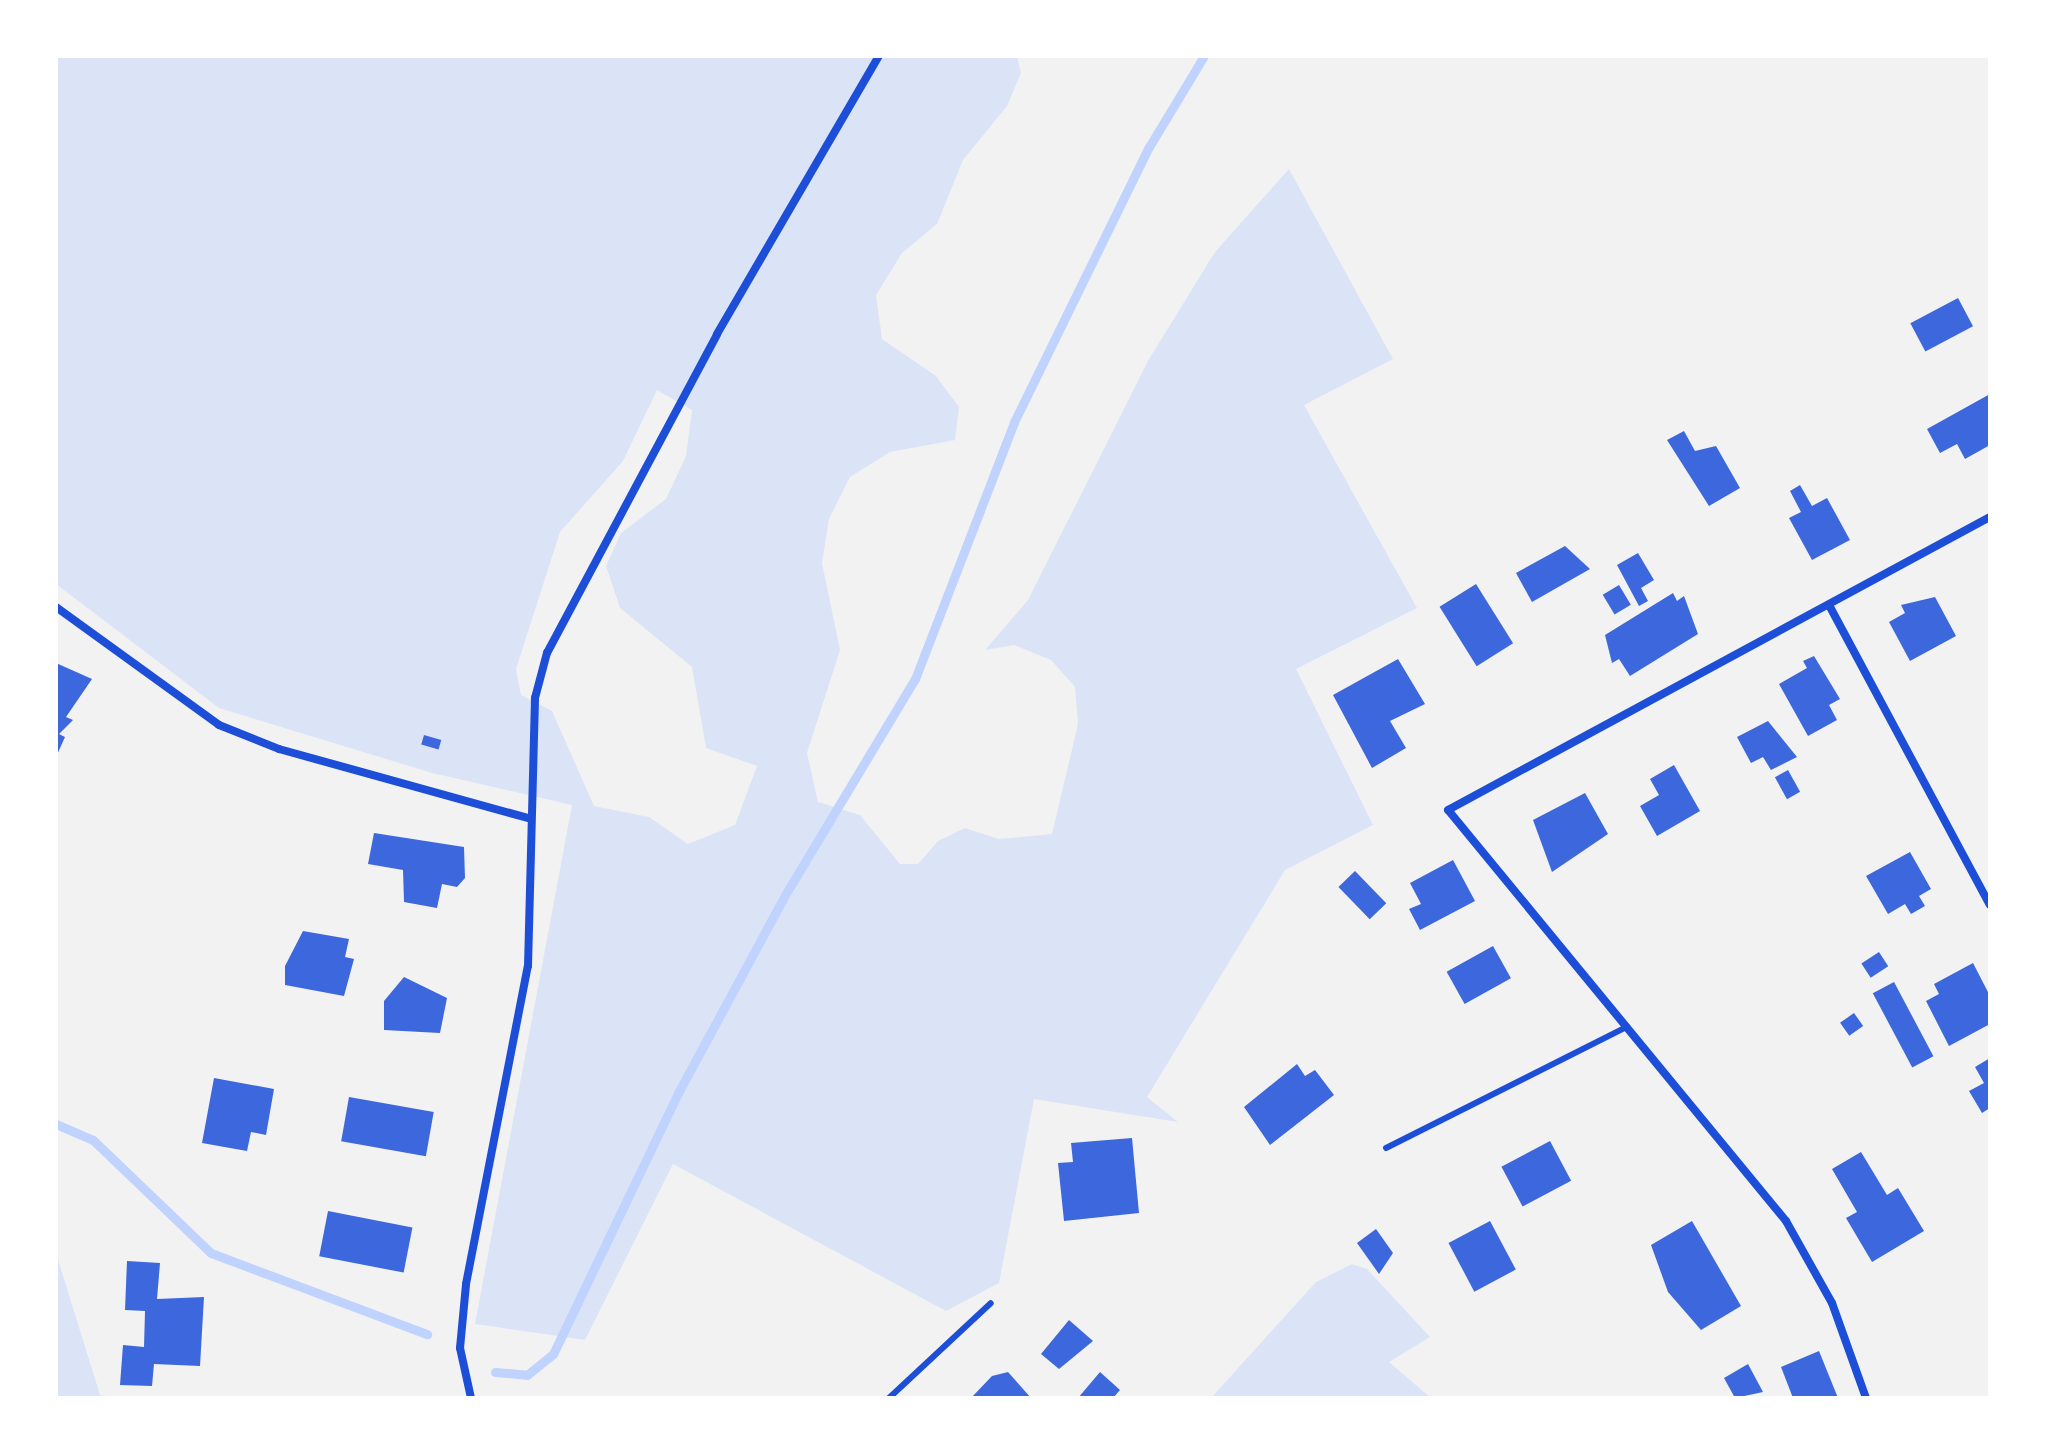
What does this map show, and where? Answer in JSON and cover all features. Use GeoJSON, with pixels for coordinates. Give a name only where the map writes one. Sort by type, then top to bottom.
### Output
{"type":"FeatureCollection","features":[{"type":"Feature","properties":{"kind":"street"},"geometry":{"type":"LineString","coordinates":[[471,1398],[460,1348],[466,1284],[528,966],[528,818],[535,698],[564,609],[879,56]]}},
{"type":"Feature","properties":{"kind":"street"},"geometry":{"type":"LineString","coordinates":[[1866,1398],[1811,1259],[1627,1027],[1448,810],[1990,517]]}},
{"type":"Feature","properties":{"kind":"street"},"geometry":{"type":"LineString","coordinates":[[1829,605],[1990,905]]}},
{"type":"Feature","properties":{"kind":"street"},"geometry":{"type":"LineString","coordinates":[[56,607],[219,725],[279,749],[528,818]]}},
{"type":"Feature","properties":{"kind":"lane"},"geometry":{"type":"LineString","coordinates":[[1386,1148],[1627,1027]]}},
{"type":"Feature","properties":{"kind":"lane"},"geometry":{"type":"LineString","coordinates":[[889,1398],[991,1303]]}},
{"type":"Feature","properties":{"kind":"shaded area"},"geometry":{"type":"Polygon","coordinates":[[[56,56],[1017,56],[1021,73],[1007,106],[963,160],[937,224],[902,253],[876,295],[882,339],[936,376],[959,407],[955,440],[890,452],[850,477],[829,519],[822,563],[840,650],[807,753],[818,802],[860,815],[900,864],[918,864],[938,841],[965,828],[999,839],[1052,834],[1078,724],[1075,687],[1051,660],[1014,645],[985,650],[1028,600],[1149,359],[1215,252],[1289,169],[1393,359],[1304,405],[1417,608],[1296,669],[1373,825],[1285,870],[1147,1097],[1178,1122],[1034,1099],[999,1283],[946,1311],[673,1164],[585,1340],[475,1324],[572,805],[432,773],[219,708],[56,584],[56,56]],[[657,390],[623,461],[560,532],[516,669],[521,695],[552,711],[594,806],[649,817],[688,844],[735,825],[757,766],[706,748],[692,667],[620,608],[606,566],[621,533],[666,499],[686,456],[692,410],[657,390]]]}},
{"type":"Feature","properties":{"kind":"shaded area"},"geometry":{"type":"Polygon","coordinates":[[[56,1253],[101,1398],[56,1398],[56,1253]]]}},
{"type":"Feature","properties":{"kind":"shaded area"},"geometry":{"type":"Polygon","coordinates":[[[1352,1264],[1367,1269],[1430,1337],[1389,1362],[1431,1398],[1211,1398],[1316,1282],[1352,1264]]]}},
{"type":"Feature","properties":{"kind":"building"},"geometry":{"type":"Polygon","coordinates":[[[1958,298],[1973,326],[1925,352],[1910,323],[1958,298]]]}},
{"type":"Feature","properties":{"kind":"building"},"geometry":{"type":"Polygon","coordinates":[[[1990,394],[1990,445],[1965,459],[1957,444],[1940,453],[1927,429],[1990,394]]]}},
{"type":"Feature","properties":{"kind":"building"},"geometry":{"type":"Polygon","coordinates":[[[1684,431],[1695,451],[1716,446],[1740,488],[1709,506],[1667,440],[1684,431]]]}},
{"type":"Feature","properties":{"kind":"building"},"geometry":{"type":"Polygon","coordinates":[[[1800,485],[1812,506],[1827,498],[1850,540],[1812,560],[1789,518],[1801,512],[1790,491],[1800,485]]]}},
{"type":"Feature","properties":{"kind":"building"},"geometry":{"type":"Polygon","coordinates":[[[1565,546],[1590,569],[1532,602],[1516,573],[1565,546]]]}},
{"type":"Feature","properties":{"kind":"building"},"geometry":{"type":"Polygon","coordinates":[[[1638,553],[1654,580],[1641,588],[1648,601],[1639,606],[1617,565],[1638,553]]]}},
{"type":"Feature","properties":{"kind":"building"},"geometry":{"type":"Polygon","coordinates":[[[1476,584],[1513,643],[1477,666],[1440,607],[1476,584]]]}},
{"type":"Feature","properties":{"kind":"building"},"geometry":{"type":"Polygon","coordinates":[[[1619,585],[1631,605],[1615,615],[1603,595],[1619,585]]]}},
{"type":"Feature","properties":{"kind":"building"},"geometry":{"type":"Polygon","coordinates":[[[1673,593],[1677,601],[1684,596],[1698,634],[1630,676],[1619,659],[1612,663],[1605,635],[1673,593]]]}},
{"type":"Feature","properties":{"kind":"building"},"geometry":{"type":"Polygon","coordinates":[[[1935,597],[1956,636],[1910,661],[1889,622],[1905,613],[1901,605],[1935,597]]]}},
{"type":"Feature","properties":{"kind":"building"},"geometry":{"type":"Polygon","coordinates":[[[1814,656],[1840,699],[1829,705],[1837,720],[1808,736],[1779,684],[1807,668],[1803,661],[1814,656]]]}},
{"type":"Feature","properties":{"kind":"building"},"geometry":{"type":"Polygon","coordinates":[[[1398,659],[1425,704],[1390,721],[1406,748],[1372,768],[1333,695],[1398,659]]]}},
{"type":"Feature","properties":{"kind":"building"},"geometry":{"type":"Polygon","coordinates":[[[56,663],[92,679],[66,717],[73,720],[59,734],[65,737],[56,757],[56,663]]]}},
{"type":"Feature","properties":{"kind":"building"},"geometry":{"type":"Polygon","coordinates":[[[1768,721],[1797,757],[1771,770],[1763,757],[1751,763],[1737,737],[1768,721]]]}},
{"type":"Feature","properties":{"kind":"building"},"geometry":{"type":"Polygon","coordinates":[[[424,735],[441,740],[439,750],[421,745],[424,735]]]}},
{"type":"Feature","properties":{"kind":"building"},"geometry":{"type":"Polygon","coordinates":[[[1674,765],[1700,811],[1657,836],[1640,806],[1659,795],[1650,779],[1674,765]]]}},
{"type":"Feature","properties":{"kind":"building"},"geometry":{"type":"Polygon","coordinates":[[[1788,770],[1800,792],[1787,799],[1775,777],[1788,770]]]}},
{"type":"Feature","properties":{"kind":"building"},"geometry":{"type":"Polygon","coordinates":[[[1585,793],[1608,834],[1552,872],[1533,820],[1585,793]]]}},
{"type":"Feature","properties":{"kind":"building"},"geometry":{"type":"Polygon","coordinates":[[[374,833],[464,847],[465,878],[457,887],[442,884],[437,908],[404,902],[403,870],[368,864],[374,833]]]}},
{"type":"Feature","properties":{"kind":"building"},"geometry":{"type":"Polygon","coordinates":[[[1910,852],[1931,889],[1919,896],[1925,906],[1911,914],[1905,904],[1888,914],[1866,876],[1910,852]]]}},
{"type":"Feature","properties":{"kind":"building"},"geometry":{"type":"Polygon","coordinates":[[[1453,860],[1475,901],[1420,930],[1409,909],[1421,904],[1410,883],[1453,860]]]}},
{"type":"Feature","properties":{"kind":"building"},"geometry":{"type":"Polygon","coordinates":[[[1355,871],[1386,903],[1370,919],[1338,887],[1355,871]]]}},
{"type":"Feature","properties":{"kind":"building"},"geometry":{"type":"Polygon","coordinates":[[[303,931],[349,939],[345,957],[354,959],[344,996],[285,985],[285,966],[303,931]]]}},
{"type":"Feature","properties":{"kind":"building"},"geometry":{"type":"Polygon","coordinates":[[[1493,946],[1511,978],[1465,1004],[1447,972],[1493,946]]]}},
{"type":"Feature","properties":{"kind":"building"},"geometry":{"type":"Polygon","coordinates":[[[1879,952],[1888,966],[1871,978],[1861,963],[1879,952]]]}},
{"type":"Feature","properties":{"kind":"building"},"geometry":{"type":"Polygon","coordinates":[[[1973,963],[1990,996],[1990,1024],[1949,1046],[1926,1001],[1939,994],[1934,984],[1973,963]]]}},
{"type":"Feature","properties":{"kind":"building"},"geometry":{"type":"Polygon","coordinates":[[[404,977],[447,998],[440,1033],[384,1030],[384,1001],[404,977]]]}},
{"type":"Feature","properties":{"kind":"building"},"geometry":{"type":"Polygon","coordinates":[[[1894,982],[1933,1056],[1912,1067],[1873,993],[1894,982]]]}},
{"type":"Feature","properties":{"kind":"building"},"geometry":{"type":"Polygon","coordinates":[[[1854,1013],[1863,1026],[1849,1036],[1840,1023],[1854,1013]]]}},
{"type":"Feature","properties":{"kind":"building"},"geometry":{"type":"Polygon","coordinates":[[[1990,1058],[1990,1108],[1982,1113],[1969,1091],[1984,1083],[1975,1067],[1990,1058]]]}},
{"type":"Feature","properties":{"kind":"building"},"geometry":{"type":"Polygon","coordinates":[[[1297,1064],[1305,1076],[1315,1070],[1334,1095],[1270,1145],[1244,1107],[1297,1064]]]}},
{"type":"Feature","properties":{"kind":"building"},"geometry":{"type":"Polygon","coordinates":[[[214,1078],[274,1089],[266,1135],[251,1132],[247,1151],[202,1143],[214,1078]]]}},
{"type":"Feature","properties":{"kind":"building"},"geometry":{"type":"Polygon","coordinates":[[[349,1097],[434,1112],[426,1156],[341,1141],[349,1097]]]}},
{"type":"Feature","properties":{"kind":"building"},"geometry":{"type":"Polygon","coordinates":[[[1132,1138],[1139,1213],[1064,1221],[1058,1163],[1073,1162],[1071,1143],[1132,1138]]]}},
{"type":"Feature","properties":{"kind":"building"},"geometry":{"type":"Polygon","coordinates":[[[1550,1141],[1571,1181],[1523,1207],[1501,1167],[1550,1141]]]}},
{"type":"Feature","properties":{"kind":"building"},"geometry":{"type":"Polygon","coordinates":[[[1861,1152],[1887,1195],[1898,1188],[1924,1231],[1872,1262],[1846,1218],[1857,1212],[1832,1169],[1861,1152]]]}},
{"type":"Feature","properties":{"kind":"building"},"geometry":{"type":"Polygon","coordinates":[[[328,1211],[412,1227],[404,1273],[319,1256],[328,1211]]]}},
{"type":"Feature","properties":{"kind":"building"},"geometry":{"type":"Polygon","coordinates":[[[1490,1221],[1516,1270],[1474,1292],[1449,1243],[1490,1221]]]}},
{"type":"Feature","properties":{"kind":"building"},"geometry":{"type":"Polygon","coordinates":[[[1692,1221],[1741,1306],[1701,1330],[1668,1292],[1651,1245],[1692,1221]]]}},
{"type":"Feature","properties":{"kind":"building"},"geometry":{"type":"Polygon","coordinates":[[[1376,1229],[1393,1253],[1379,1274],[1357,1243],[1376,1229]]]}},
{"type":"Feature","properties":{"kind":"building"},"geometry":{"type":"Polygon","coordinates":[[[127,1261],[160,1263],[157,1299],[204,1297],[200,1366],[154,1364],[152,1386],[120,1385],[123,1345],[144,1347],[145,1311],[125,1310],[127,1261]]]}},
{"type":"Feature","properties":{"kind":"building"},"geometry":{"type":"Polygon","coordinates":[[[1069,1320],[1093,1341],[1059,1369],[1041,1354],[1069,1320]]]}},
{"type":"Feature","properties":{"kind":"building"},"geometry":{"type":"Polygon","coordinates":[[[1819,1351],[1838,1398],[1793,1398],[1781,1367],[1819,1351]]]}},
{"type":"Feature","properties":{"kind":"building"},"geometry":{"type":"Polygon","coordinates":[[[1748,1364],[1763,1392],[1735,1398],[1724,1378],[1748,1364]]]}},
{"type":"Feature","properties":{"kind":"building"},"geometry":{"type":"Polygon","coordinates":[[[1008,1372],[1031,1398],[971,1398],[992,1376],[1008,1372]]]}},
{"type":"Feature","properties":{"kind":"building"},"geometry":{"type":"Polygon","coordinates":[[[1100,1372],[1120,1390],[1113,1398],[1078,1398],[1100,1372]]]}},
{"type":"Feature","properties":{"kind":"waterway"},"geometry":{"type":"LineString","coordinates":[[495,1372],[527,1375],[553,1354],[678,1093],[785,895],[915,679],[1014,422],[1149,147],[1204,56]]}},
{"type":"Feature","properties":{"kind":"waterway"},"geometry":{"type":"LineString","coordinates":[[56,1124],[93,1140],[211,1253],[427,1334]]}}]}
